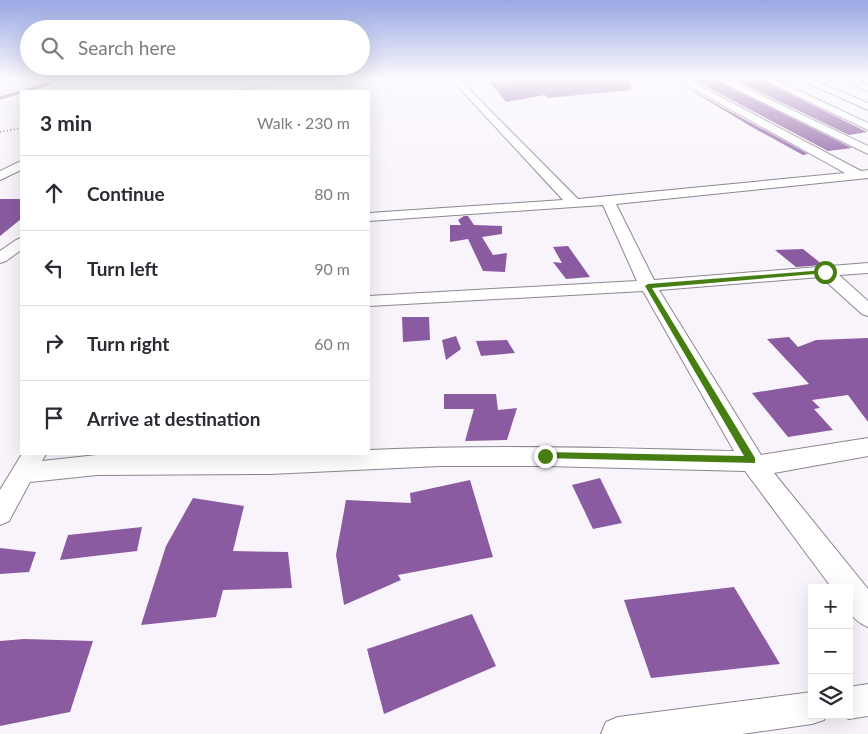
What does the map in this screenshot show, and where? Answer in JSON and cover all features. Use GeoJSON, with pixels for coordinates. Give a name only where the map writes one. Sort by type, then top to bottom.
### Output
{"type":"FeatureCollection","features":[{"type":"Feature","properties":{"kind":"street"},"geometry":{"type":"LineString","coordinates":[[487,113],[574,203]]}},
{"type":"Feature","properties":{"kind":"street"},"geometry":{"type":"LineString","coordinates":[[746,113],[864,174]]}},
{"type":"Feature","properties":{"kind":"street"},"geometry":{"type":"LineString","coordinates":[[791,113],[868,150]]}},
{"type":"Feature","properties":{"kind":"street"},"geometry":{"type":"LineString","coordinates":[[839,113],[868,127]]}},
{"type":"Feature","properties":{"kind":"street"},"geometry":{"type":"LineString","coordinates":[[0,176],[20,166]]}},
{"type":"Feature","properties":{"kind":"street"},"geometry":{"type":"LineString","coordinates":[[370,217],[574,203],[864,174]]}},
{"type":"Feature","properties":{"kind":"street"},"geometry":{"type":"LineString","coordinates":[[608,200],[648,286],[754,463],[868,612]]}},
{"type":"Feature","properties":{"kind":"street"},"geometry":{"type":"LineString","coordinates":[[0,258],[20,244]]}},
{"type":"Feature","properties":{"kind":"street"},"geometry":{"type":"LineString","coordinates":[[370,301],[648,286],[868,268]]}},
{"type":"Feature","properties":{"kind":"street"},"geometry":{"type":"LineString","coordinates":[[825,272],[868,310]]}},
{"type":"Feature","properties":{"kind":"street"},"geometry":{"type":"LineString","coordinates":[[0,514],[29,463],[97,465],[270,464],[309,458],[535,456],[754,463],[868,447]]}},
{"type":"Feature","properties":{"kind":"street"},"geometry":{"type":"LineString","coordinates":[[853,702],[868,700]]}},
{"type":"Feature","properties":{"kind":"street"},"geometry":{"type":"LineString","coordinates":[[618,734],[808,709]]}},
{"type":"Feature","properties":{"kind":"building"},"geometry":{"type":"Polygon","coordinates":[[[729,113],[734,113],[808,154],[803,155],[729,113]]]}},
{"type":"Feature","properties":{"kind":"building"},"geometry":{"type":"Polygon","coordinates":[[[757,113],[782,113],[852,148],[828,151],[757,113]]]}},
{"type":"Feature","properties":{"kind":"building"},"geometry":{"type":"Polygon","coordinates":[[[804,113],[829,113],[867,132],[849,135],[804,113]]]}},
{"type":"Feature","properties":{"kind":"building"},"geometry":{"type":"Polygon","coordinates":[[[0,199],[20,199],[20,220],[0,236],[0,199]]]}},
{"type":"Feature","properties":{"kind":"building"},"geometry":{"type":"Polygon","coordinates":[[[468,216],[474,225],[502,226],[502,234],[482,237],[493,255],[507,253],[505,272],[483,271],[468,239],[450,242],[450,225],[461,225],[458,220],[468,216]]]}},
{"type":"Feature","properties":{"kind":"building"},"geometry":{"type":"Polygon","coordinates":[[[568,246],[590,277],[566,279],[553,262],[562,263],[553,247],[568,246]]]}},
{"type":"Feature","properties":{"kind":"building"},"geometry":{"type":"Polygon","coordinates":[[[803,249],[823,265],[796,267],[775,250],[803,249]]]}},
{"type":"Feature","properties":{"kind":"building"},"geometry":{"type":"Polygon","coordinates":[[[402,317],[429,317],[430,340],[403,342],[402,317]]]}},
{"type":"Feature","properties":{"kind":"building"},"geometry":{"type":"Polygon","coordinates":[[[456,336],[461,349],[446,360],[442,340],[456,336]]]}},
{"type":"Feature","properties":{"kind":"building"},"geometry":{"type":"Polygon","coordinates":[[[789,337],[798,347],[816,340],[868,338],[868,422],[848,395],[812,400],[820,408],[814,409],[833,430],[788,437],[752,393],[809,384],[767,339],[789,337]]]}},
{"type":"Feature","properties":{"kind":"building"},"geometry":{"type":"Polygon","coordinates":[[[507,340],[515,353],[481,356],[476,341],[507,340]]]}},
{"type":"Feature","properties":{"kind":"building"},"geometry":{"type":"Polygon","coordinates":[[[444,394],[496,394],[498,410],[517,408],[507,440],[465,441],[474,409],[444,409],[444,394]]]}},
{"type":"Feature","properties":{"kind":"building"},"geometry":{"type":"Polygon","coordinates":[[[600,478],[622,523],[593,529],[572,485],[600,478]]]}},
{"type":"Feature","properties":{"kind":"building"},"geometry":{"type":"Polygon","coordinates":[[[470,480],[493,557],[398,575],[401,580],[344,605],[336,555],[346,500],[411,503],[410,493],[470,480]]]}},
{"type":"Feature","properties":{"kind":"building"},"geometry":{"type":"Polygon","coordinates":[[[193,498],[244,506],[233,551],[288,552],[292,588],[223,590],[216,617],[141,625],[166,546],[193,498]]]}},
{"type":"Feature","properties":{"kind":"building"},"geometry":{"type":"Polygon","coordinates":[[[142,527],[137,551],[60,560],[68,535],[142,527]]]}},
{"type":"Feature","properties":{"kind":"building"},"geometry":{"type":"Polygon","coordinates":[[[0,548],[36,552],[29,572],[0,574],[0,548]]]}},
{"type":"Feature","properties":{"kind":"building"},"geometry":{"type":"Polygon","coordinates":[[[734,587],[780,664],[651,678],[624,600],[734,587]]]}},
{"type":"Feature","properties":{"kind":"building"},"geometry":{"type":"Polygon","coordinates":[[[472,614],[496,666],[384,714],[367,649],[472,614]]]}},
{"type":"Feature","properties":{"kind":"building"},"geometry":{"type":"Polygon","coordinates":[[[24,639],[93,641],[70,712],[0,726],[0,641],[24,639]]]}},
{"type":"Feature","properties":{"kind":"railway"},"geometry":{"type":"LineString","coordinates":[[0,132],[20,128]]}},
{"type":"Feature","properties":{"kind":"route"},"geometry":{"type":"LineString","coordinates":[[545,456],[752,461],[648,286],[825,272]]}}]}
